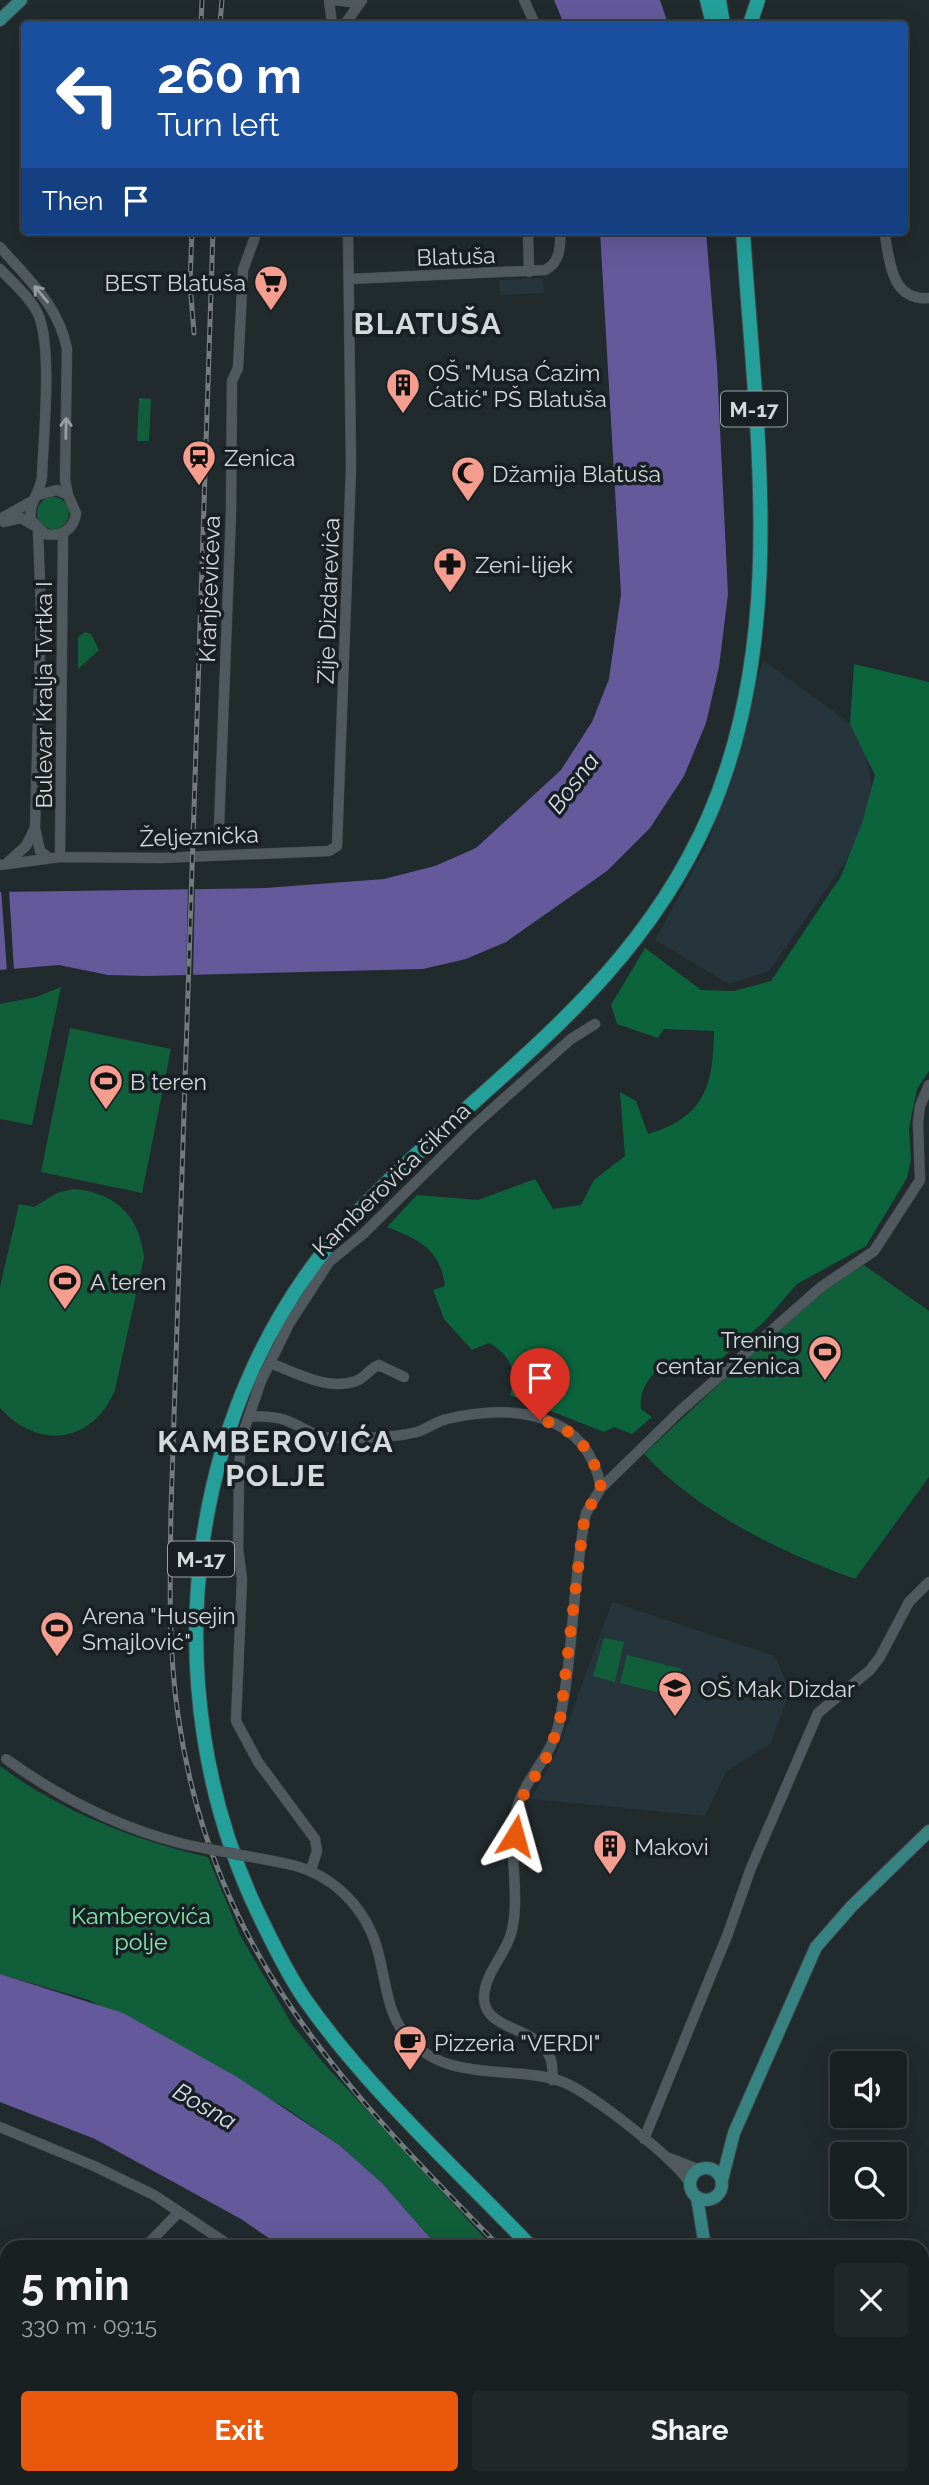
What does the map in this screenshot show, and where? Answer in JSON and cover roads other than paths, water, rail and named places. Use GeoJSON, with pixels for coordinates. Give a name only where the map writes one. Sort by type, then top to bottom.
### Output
{"type":"FeatureCollection","features":[{"type":"Feature","properties":{"kind":"highway"},"geometry":{"type":"LineString","coordinates":[[707,0],[712,21]]}},
{"type":"Feature","properties":{"kind":"highway"},"geometry":{"type":"LineString","coordinates":[[719,0],[722,21]]}},
{"type":"Feature","properties":{"kind":"highway"},"geometry":{"type":"LineString","coordinates":[[751,21],[758,0]]}},
{"type":"Feature","properties":{"kind":"highway","name":"M-17"},"geometry":{"type":"LineString","coordinates":[[524,2240],[381,2092],[336,2039],[302,1995],[242,1880],[225,1831],[205,1751],[197,1673],[200,1564],[212,1489],[233,1415],[262,1349],[299,1287],[341,1230],[391,1178],[543,1042],[612,971],[649,923],[678,877],[708,817],[725,775],[745,702],[761,588],[758,473],[743,235]]}},
{"type":"Feature","properties":{"kind":"main road"},"geometry":{"type":"LineString","coordinates":[[0,19],[21,0]]}},
{"type":"Feature","properties":{"kind":"main road"},"geometry":{"type":"LineString","coordinates":[[705,2240],[693,2176],[722,2157],[730,2143],[816,1947],[852,1906],[929,1831]]}},
{"type":"Feature","properties":{"kind":"main road"},"geometry":{"type":"LineString","coordinates":[[704,2230],[714,2198],[721,2191],[730,2143]]}},
{"type":"Feature","properties":{"kind":"main road"},"geometry":{"type":"LineString","coordinates":[[703,2170],[716,2172],[722,2180]]}},
{"type":"Feature","properties":{"kind":"main road"},"geometry":{"type":"LineString","coordinates":[[694,2191],[705,2200],[714,2198]]}},
{"type":"Feature","properties":{"kind":"street"},"geometry":{"type":"LineString","coordinates":[[332,21],[332,0],[360,1]]}},
{"type":"Feature","properties":{"kind":"street"},"geometry":{"type":"LineString","coordinates":[[524,0],[534,21]]}},
{"type":"Feature","properties":{"kind":"street"},"geometry":{"type":"LineString","coordinates":[[347,21],[360,1]]}},
{"type":"Feature","properties":{"kind":"street","name":"Kranjčevićeva"},"geometry":{"type":"LineString","coordinates":[[219,827],[231,527],[232,381],[238,368],[243,270],[256,235]]}},
{"type":"Feature","properties":{"kind":"street"},"geometry":{"type":"LineString","coordinates":[[348,235],[350,279]]}},
{"type":"Feature","properties":{"kind":"street"},"geometry":{"type":"LineString","coordinates":[[528,235],[529,272]]}},
{"type":"Feature","properties":{"kind":"street","name":"Blatuša"},"geometry":{"type":"LineString","coordinates":[[350,279],[529,272],[552,267],[558,257],[560,235]]}},
{"type":"Feature","properties":{"kind":"street"},"geometry":{"type":"LineString","coordinates":[[885,235],[895,283],[907,294],[929,298]]}},
{"type":"Feature","properties":{"kind":"street","name":"Bulevar Kralja Tvrtka I"},"geometry":{"type":"LineString","coordinates":[[0,247],[47,300],[63,329],[67,349],[65,480],[68,495],[75,506],[75,519],[63,533],[60,857]]}},
{"type":"Feature","properties":{"kind":"street","name":"Bulevar Kralja Tvrtka I"},"geometry":{"type":"LineString","coordinates":[[0,269],[28,298],[38,312],[43,328],[43,445],[36,497],[30,513],[36,527],[41,598],[35,828],[26,846],[3,864]]}},
{"type":"Feature","properties":{"kind":"street","name":"Zije Dizdarevića"},"geometry":{"type":"LineString","coordinates":[[337,846],[348,598],[350,279]]}},
{"type":"Feature","properties":{"kind":"street"},"geometry":{"type":"LineString","coordinates":[[0,521],[36,497],[57,490],[68,495]]}},
{"type":"Feature","properties":{"kind":"street"},"geometry":{"type":"LineString","coordinates":[[0,521],[14,518],[49,535],[63,533]]}},
{"type":"Feature","properties":{"kind":"street"},"geometry":{"type":"LineString","coordinates":[[35,828],[40,851],[49,858]]}},
{"type":"Feature","properties":{"kind":"street","name":"Željeznička"},"geometry":{"type":"LineString","coordinates":[[3,864],[60,857],[161,858],[329,851],[337,846]]}},
{"type":"Feature","properties":{"kind":"street","name":"Kamberovića čikma"},"geometry":{"type":"LineString","coordinates":[[311,1870],[317,1852],[315,1839],[258,1762],[236,1721],[242,1580],[238,1549],[241,1439],[270,1363],[295,1315],[329,1262],[363,1234],[471,1128],[563,1047],[595,1024]]}},
{"type":"Feature","properties":{"kind":"street"},"geometry":{"type":"LineString","coordinates":[[552,2080],[554,2062],[548,2050],[497,2019],[485,2006],[484,1997],[488,1978],[513,1927],[517,1806],[555,1740],[586,1513],[601,1488],[681,1410],[810,1296],[874,1251],[920,1180],[918,1123],[920,1106],[929,1085]]}},
{"type":"Feature","properties":{"kind":"street"},"geometry":{"type":"LineString","coordinates":[[270,1363],[325,1384],[337,1385],[360,1380],[379,1365],[404,1377]]}},
{"type":"Feature","properties":{"kind":"street"},"geometry":{"type":"LineString","coordinates":[[249,1416],[281,1419],[324,1438],[341,1438],[415,1432],[442,1420],[500,1411],[561,1424],[573,1432],[598,1474],[601,1488]]}},
{"type":"Feature","properties":{"kind":"street"},"geometry":{"type":"LineString","coordinates":[[644,2139],[727,1936],[751,1868],[818,1713],[870,1670],[880,1657],[909,1602],[929,1582]]}},
{"type":"Feature","properties":{"kind":"street"},"geometry":{"type":"LineString","coordinates":[[2,1756],[51,1790],[126,1825],[178,1842],[311,1870],[341,1889],[368,1924],[380,1959],[392,2014],[419,2049],[431,2057],[458,2067],[552,2080],[576,2090],[663,2155],[694,2191]]}},
{"type":"Feature","properties":{"kind":"street"},"geometry":{"type":"LineString","coordinates":[[0,2127],[94,2165],[154,2195],[221,2240]]}},
{"type":"Feature","properties":{"kind":"street"},"geometry":{"type":"LineString","coordinates":[[663,2155],[703,2170]]}},
{"type":"Feature","properties":{"kind":"street"},"geometry":{"type":"LineString","coordinates":[[152,2240],[179,2212]]}},
{"type":"Feature","properties":{"kind":"water"},"geometry":{"type":"Polygon","coordinates":[[[554,0],[660,0],[667,21],[563,21],[554,0]]]}},
{"type":"Feature","properties":{"kind":"water","name":"Bosna"},"geometry":{"type":"Polygon","coordinates":[[[600,235],[706,235],[717,366],[728,594],[719,667],[706,723],[684,776],[650,828],[607,871],[506,942],[466,959],[423,969],[147,976],[108,975],[59,965],[0,970],[0,892],[265,888],[384,879],[435,866],[476,848],[561,770],[592,722],[609,679],[621,594],[600,235]]]}},
{"type":"Feature","properties":{"kind":"water","name":"Bosna"},"geometry":{"type":"Polygon","coordinates":[[[0,1974],[123,2013],[237,2077],[339,2145],[382,2183],[432,2240],[272,2240],[241,2219],[95,2139],[0,2102],[0,1974]]]}},
{"type":"Feature","properties":{"kind":"railway"},"geometry":{"type":"LineString","coordinates":[[201,21],[202,0]]}},
{"type":"Feature","properties":{"kind":"railway"},"geometry":{"type":"LineString","coordinates":[[220,21],[222,0]]}},
{"type":"Feature","properties":{"kind":"railway"},"geometry":{"type":"LineString","coordinates":[[192,235],[190,283],[194,333]]}},
{"type":"Feature","properties":{"kind":"railway"},"geometry":{"type":"LineString","coordinates":[[213,235],[171,1509],[171,1638],[178,1715],[195,1798],[220,1874],[252,1944],[292,2008],[337,2070],[387,2129],[493,2240]]}},
{"type":"Feature","properties":{"kind":"place","name":"BEST Blatuša"},"geometry":{"type":"Point","coordinates":[271,312]}},
{"type":"Feature","properties":{"kind":"place","name":"OŠ \"Musa Ćazim Ćatić\" PŠ Blatuša"},"geometry":{"type":"Point","coordinates":[403,415]}},
{"type":"Feature","properties":{"kind":"place","name":"Zenica"},"geometry":{"type":"Point","coordinates":[199,487]}},
{"type":"Feature","properties":{"kind":"place","name":"Džamija Blatuša"},"geometry":{"type":"Point","coordinates":[468,503]}},
{"type":"Feature","properties":{"kind":"place","name":"Zeni-lijek"},"geometry":{"type":"Point","coordinates":[450,594]}},
{"type":"Feature","properties":{"kind":"place","name":"B teren"},"geometry":{"type":"Point","coordinates":[106,1111]}},
{"type":"Feature","properties":{"kind":"place","name":"A teren"},"geometry":{"type":"Point","coordinates":[65,1311]}},
{"type":"Feature","properties":{"kind":"place","name":"Trening centar Zenica"},"geometry":{"type":"Point","coordinates":[825,1382]}},
{"type":"Feature","properties":{"kind":"place","name":"Arena \"Husejin Smajlović\""},"geometry":{"type":"Point","coordinates":[57,1658]}},
{"type":"Feature","properties":{"kind":"place","name":"OŠ Mak Dizdar"},"geometry":{"type":"Point","coordinates":[675,1718]}},
{"type":"Feature","properties":{"kind":"place","name":"Makovi"},"geometry":{"type":"Point","coordinates":[610,1876]}},
{"type":"Feature","properties":{"kind":"place","name":"Pizzeria \"VERDI\""},"geometry":{"type":"Point","coordinates":[410,2072]}},
{"type":"Feature","properties":{"kind":"district","name":"BLATUŠA"},"geometry":{"type":"Point","coordinates":[428,323]}},
{"type":"Feature","properties":{"kind":"district","name":"KAMBEROVIĆA POLJE"},"geometry":{"type":"Point","coordinates":[276,1458]}},
{"type":"Feature","properties":{"kind":"park label","name":"Kamberovića polje"},"geometry":{"type":"Point","coordinates":[141,1928]}}]}
